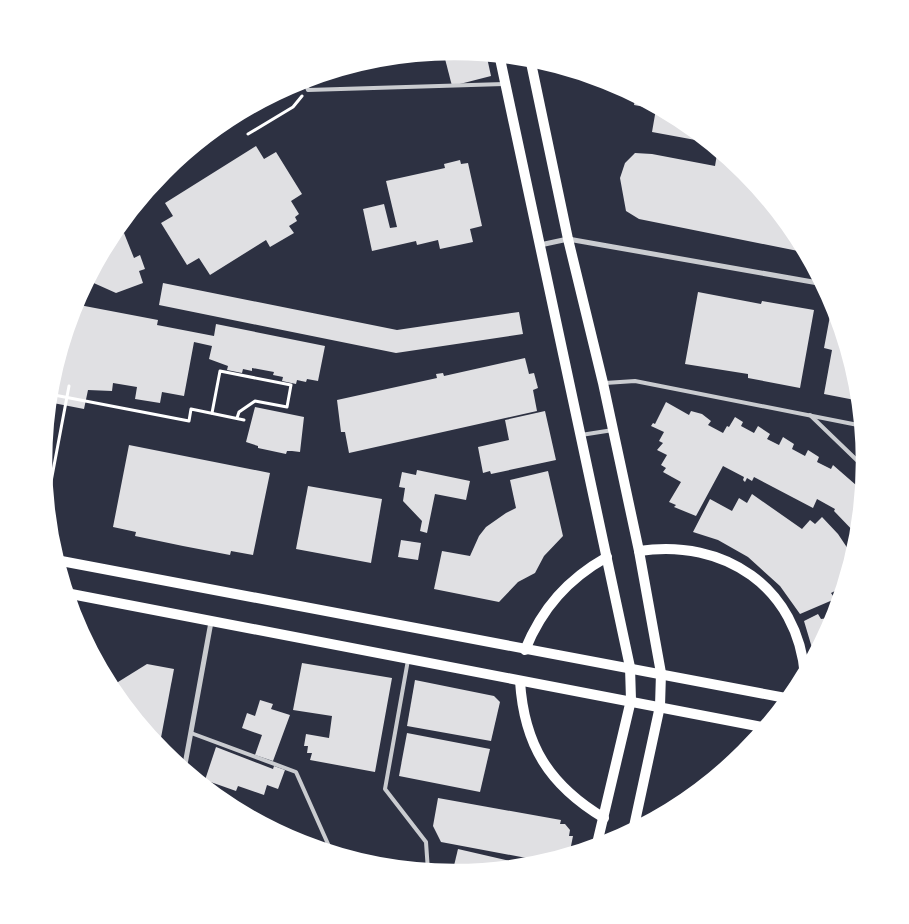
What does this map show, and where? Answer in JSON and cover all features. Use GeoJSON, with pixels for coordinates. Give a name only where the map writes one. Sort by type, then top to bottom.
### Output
{"type":"FeatureCollection","features":[{"type":"Feature","properties":{"kind":"main road"},"geometry":{"type":"LineString","coordinates":[[500,61],[630,667],[631,700],[598,839]]}},
{"type":"Feature","properties":{"kind":"main road"},"geometry":{"type":"LineString","coordinates":[[532,66],[568,239],[603,383],[639,551],[662,673],[660,706],[636,823]]}},
{"type":"Feature","properties":{"kind":"main road"},"geometry":{"type":"LineString","coordinates":[[639,551],[679,548],[699,551],[718,557],[754,577],[773,595],[792,623],[799,642],[803,665]]}},
{"type":"Feature","properties":{"kind":"main road"},"geometry":{"type":"LineString","coordinates":[[525,650],[538,621],[557,596],[580,574],[607,557]]}},
{"type":"Feature","properties":{"kind":"main road"},"geometry":{"type":"LineString","coordinates":[[64,562],[525,650],[662,673],[781,697]]}},
{"type":"Feature","properties":{"kind":"main road"},"geometry":{"type":"LineString","coordinates":[[74,595],[520,682],[631,700],[759,726]]}},
{"type":"Feature","properties":{"kind":"main road"},"geometry":{"type":"LineString","coordinates":[[520,682],[522,706],[527,729],[536,751],[549,772],[565,790],[583,806],[604,818]]}},
{"type":"Feature","properties":{"kind":"street"},"geometry":{"type":"LineString","coordinates":[[540,245],[568,239],[815,282]]}},
{"type":"Feature","properties":{"kind":"street"},"geometry":{"type":"LineString","coordinates":[[186,762],[212,622]]}},
{"type":"Feature","properties":{"kind":"lane"},"geometry":{"type":"LineString","coordinates":[[307,87],[308,90],[505,84]]}},
{"type":"Feature","properties":{"kind":"lane"},"geometry":{"type":"LineString","coordinates":[[603,383],[635,381],[856,424]]}},
{"type":"Feature","properties":{"kind":"lane"},"geometry":{"type":"LineString","coordinates":[[810,415],[858,461]]}},
{"type":"Feature","properties":{"kind":"lane"},"geometry":{"type":"LineString","coordinates":[[580,435],[613,430]]}},
{"type":"Feature","properties":{"kind":"lane"},"geometry":{"type":"LineString","coordinates":[[408,660],[385,789],[426,842],[428,864]]}},
{"type":"Feature","properties":{"kind":"lane"},"geometry":{"type":"LineString","coordinates":[[191,734],[296,772],[328,845]]}},
{"type":"Feature","properties":{"kind":"path"},"geometry":{"type":"LineString","coordinates":[[248,134],[293,107],[297,100],[308,90]]}},
{"type":"Feature","properties":{"kind":"path"},"geometry":{"type":"LineString","coordinates":[[212,413],[220,371],[291,385],[286,407],[255,401],[239,412],[237,418]]}},
{"type":"Feature","properties":{"kind":"path"},"geometry":{"type":"LineString","coordinates":[[52,475],[69,386]]}},
{"type":"Feature","properties":{"kind":"path"},"geometry":{"type":"LineString","coordinates":[[57,395],[189,421],[191,410],[244,420]]}},
{"type":"Feature","properties":{"kind":"building"},"geometry":{"type":"Polygon","coordinates":[[[445,59],[488,61],[491,76],[452,86],[445,59]]]}},
{"type":"Feature","properties":{"kind":"building"},"geometry":{"type":"Polygon","coordinates":[[[635,101],[646,107],[634,105],[635,101]]]}},
{"type":"Feature","properties":{"kind":"building"},"geometry":{"type":"Polygon","coordinates":[[[655,113],[698,140],[652,132],[655,113]]]}},
{"type":"Feature","properties":{"kind":"building"},"geometry":{"type":"Polygon","coordinates":[[[256,146],[264,159],[276,152],[302,194],[291,201],[299,214],[295,217],[297,221],[289,226],[294,233],[270,247],[266,240],[210,275],[199,258],[187,265],[161,223],[173,216],[165,203],[256,146]]]}},
{"type":"Feature","properties":{"kind":"building"},"geometry":{"type":"Polygon","coordinates":[[[635,153],[652,154],[715,166],[717,156],[740,177],[758,196],[798,251],[639,219],[626,211],[620,178],[625,163],[635,153]]]}},
{"type":"Feature","properties":{"kind":"building"},"geometry":{"type":"Polygon","coordinates":[[[460,160],[461,164],[468,163],[482,226],[470,229],[473,242],[440,249],[438,240],[417,245],[416,241],[372,251],[363,209],[384,204],[390,228],[397,227],[386,181],[445,168],[444,164],[460,160]]]}},
{"type":"Feature","properties":{"kind":"building"},"geometry":{"type":"Polygon","coordinates":[[[124,233],[134,258],[140,255],[145,269],[139,271],[143,283],[116,293],[94,283],[105,260],[124,233]]]}},
{"type":"Feature","properties":{"kind":"building"},"geometry":{"type":"Polygon","coordinates":[[[163,283],[397,330],[519,312],[523,334],[396,353],[159,305],[163,283]]]}},
{"type":"Feature","properties":{"kind":"building"},"geometry":{"type":"Polygon","coordinates":[[[698,292],[761,304],[762,301],[814,310],[800,388],[748,378],[748,374],[685,364],[698,292]]]}},
{"type":"Feature","properties":{"kind":"building"},"geometry":{"type":"Polygon","coordinates":[[[83,306],[158,320],[157,325],[214,336],[216,324],[325,346],[318,381],[307,379],[306,382],[297,380],[296,384],[282,381],[283,377],[273,375],[274,372],[252,368],[252,371],[243,369],[242,373],[227,370],[228,366],[209,359],[212,346],[194,342],[184,396],[162,392],[160,403],[135,399],[137,387],[113,383],[112,391],[88,390],[84,409],[56,404],[65,358],[83,306]]]}},
{"type":"Feature","properties":{"kind":"building"},"geometry":{"type":"Polygon","coordinates":[[[830,316],[844,358],[853,400],[824,394],[832,350],[824,348],[830,316]]]}},
{"type":"Feature","properties":{"kind":"building"},"geometry":{"type":"Polygon","coordinates":[[[525,358],[529,374],[534,373],[538,388],[533,390],[537,411],[349,453],[345,432],[341,432],[337,400],[437,378],[436,374],[443,373],[444,376],[525,358]]]}},
{"type":"Feature","properties":{"kind":"building"},"geometry":{"type":"Polygon","coordinates":[[[666,402],[689,415],[691,411],[702,414],[711,421],[708,425],[723,433],[735,417],[743,422],[741,426],[754,433],[758,426],[770,434],[767,439],[779,445],[783,437],[794,444],[792,449],[805,456],[808,450],[819,457],[817,462],[831,469],[833,465],[857,486],[852,529],[834,511],[835,509],[817,499],[813,508],[754,477],[752,481],[747,478],[745,482],[743,480],[744,477],[723,466],[696,516],[674,507],[676,505],[669,502],[681,482],[663,472],[666,468],[661,465],[667,455],[657,450],[663,443],[659,441],[664,432],[651,426],[653,423],[655,424],[666,402]]]}},
{"type":"Feature","properties":{"kind":"building"},"geometry":{"type":"Polygon","coordinates":[[[255,407],[304,417],[300,452],[287,451],[286,454],[258,448],[258,446],[246,442],[255,407]]]}},
{"type":"Feature","properties":{"kind":"building"},"geometry":{"type":"Polygon","coordinates":[[[545,411],[556,460],[491,474],[490,471],[483,473],[478,447],[509,440],[505,420],[545,411]]]}},
{"type":"Feature","properties":{"kind":"building"},"geometry":{"type":"Polygon","coordinates":[[[129,445],[270,473],[253,555],[231,551],[230,555],[183,546],[135,536],[136,532],[113,527],[129,445]]]}},
{"type":"Feature","properties":{"kind":"building"},"geometry":{"type":"Polygon","coordinates":[[[417,470],[470,481],[466,500],[435,494],[427,533],[420,531],[422,521],[403,501],[405,488],[399,487],[402,472],[416,475],[417,470]]]}},
{"type":"Feature","properties":{"kind":"building"},"geometry":{"type":"Polygon","coordinates":[[[548,471],[563,536],[544,556],[535,573],[518,582],[499,602],[434,589],[442,551],[470,556],[479,536],[486,527],[516,508],[510,480],[548,471]]]}},
{"type":"Feature","properties":{"kind":"building"},"geometry":{"type":"Polygon","coordinates":[[[308,486],[382,499],[371,563],[296,549],[308,486]]]}},
{"type":"Feature","properties":{"kind":"building"},"geometry":{"type":"Polygon","coordinates":[[[752,494],[802,529],[810,520],[815,524],[822,517],[838,534],[848,549],[837,590],[831,593],[834,597],[833,600],[800,614],[780,586],[748,557],[718,540],[693,532],[710,499],[732,511],[739,498],[747,503],[752,494]]]}},
{"type":"Feature","properties":{"kind":"building"},"geometry":{"type":"Polygon","coordinates":[[[401,540],[421,543],[418,560],[398,557],[401,540]]]}},
{"type":"Feature","properties":{"kind":"building"},"geometry":{"type":"Polygon","coordinates":[[[818,614],[821,619],[826,618],[812,648],[804,621],[818,614]]]}},
{"type":"Feature","properties":{"kind":"building"},"geometry":{"type":"Polygon","coordinates":[[[302,663],[392,678],[375,772],[310,760],[312,753],[307,753],[308,746],[304,746],[306,734],[329,738],[332,716],[293,710],[302,663]]]}},
{"type":"Feature","properties":{"kind":"building"},"geometry":{"type":"Polygon","coordinates":[[[147,664],[174,669],[161,738],[151,728],[117,683],[147,664]]]}},
{"type":"Feature","properties":{"kind":"building"},"geometry":{"type":"Polygon","coordinates":[[[415,680],[494,696],[500,702],[491,741],[407,726],[415,680]]]}},
{"type":"Feature","properties":{"kind":"building"},"geometry":{"type":"Polygon","coordinates":[[[260,700],[273,704],[271,709],[290,715],[273,761],[255,755],[262,735],[242,728],[247,713],[255,716],[260,700]]]}},
{"type":"Feature","properties":{"kind":"building"},"geometry":{"type":"Polygon","coordinates":[[[407,733],[490,749],[480,792],[399,776],[407,733]]]}},
{"type":"Feature","properties":{"kind":"building"},"geometry":{"type":"Polygon","coordinates":[[[216,747],[273,769],[274,766],[285,770],[278,789],[267,785],[264,795],[238,786],[236,791],[205,779],[216,747]]]}},
{"type":"Feature","properties":{"kind":"building"},"geometry":{"type":"Polygon","coordinates":[[[438,798],[561,820],[560,824],[565,824],[570,830],[569,836],[573,836],[571,848],[529,859],[441,842],[433,826],[438,798]]]}},
{"type":"Feature","properties":{"kind":"building"},"geometry":{"type":"Polygon","coordinates":[[[458,849],[511,861],[481,864],[454,865],[458,849]]]}}]}
